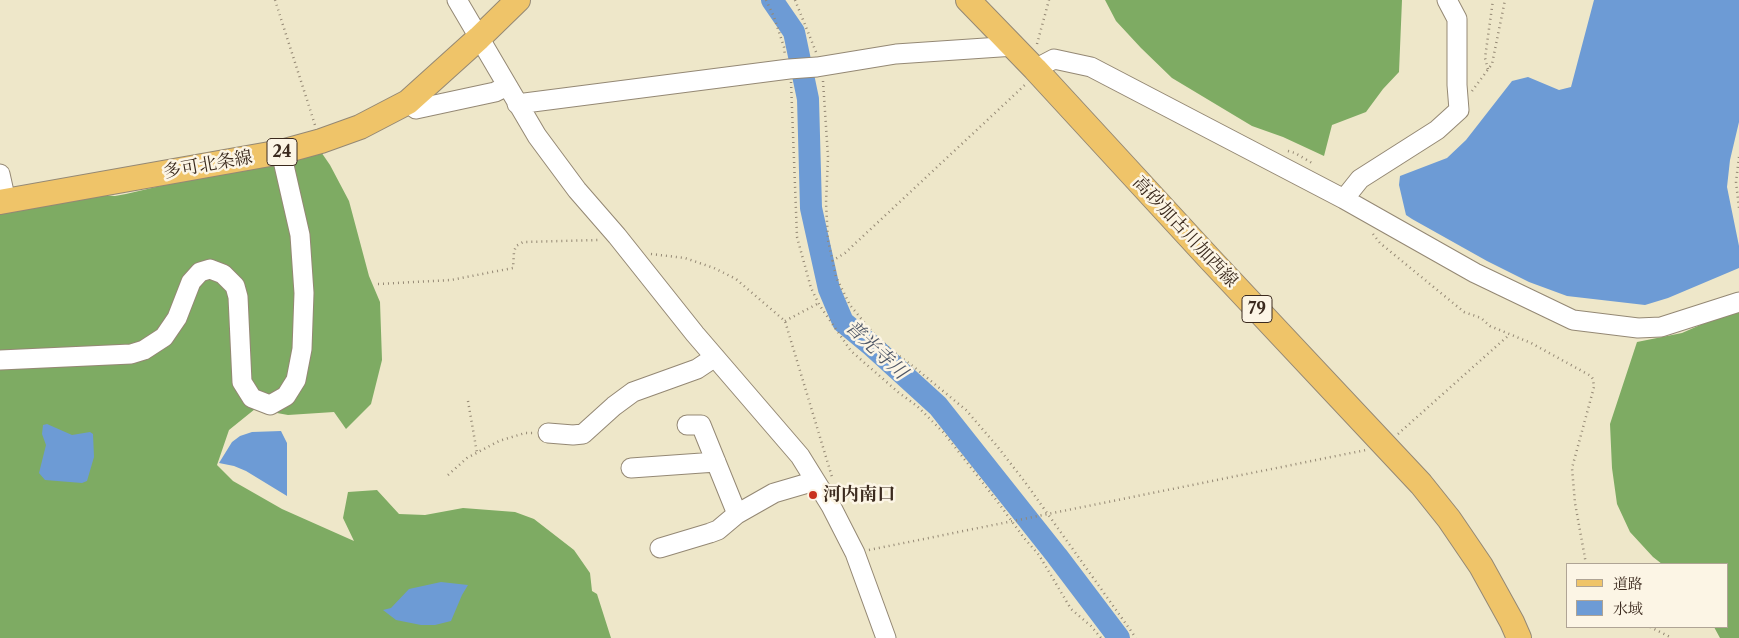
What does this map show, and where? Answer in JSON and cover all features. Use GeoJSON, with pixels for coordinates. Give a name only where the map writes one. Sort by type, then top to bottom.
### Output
{"type":"FeatureCollection","features":[{"type":"Feature","properties":{"kind":"main road","name":"多可北条線"},"geometry":{"type":"LineString","coordinates":[[3,202],[281,152],[321,141],[360,127],[408,102],[518,0]]}},
{"type":"Feature","properties":{"kind":"main road","name":"高砂加古川加西線"},"geometry":{"type":"LineString","coordinates":[[968,0],[1029,62],[1195,243],[1421,484],[1449,519],[1481,566],[1519,638]]}},
{"type":"Feature","properties":{"kind":"street"},"geometry":{"type":"LineString","coordinates":[[457,0],[537,136],[577,190],[617,236],[715,357],[822,482],[830,506],[855,553],[886,638]]}},
{"type":"Feature","properties":{"kind":"street"},"geometry":{"type":"LineString","coordinates":[[1344,199],[1360,179],[1437,130],[1459,110],[1457,86],[1458,20],[1447,0]]}},
{"type":"Feature","properties":{"kind":"street"},"geometry":{"type":"LineString","coordinates":[[518,104],[819,66],[896,54],[1029,62],[1054,59],[1091,68],[1344,199],[1474,273],[1573,320],[1638,328],[1661,327],[1739,302]]}},
{"type":"Feature","properties":{"kind":"street"},"geometry":{"type":"LineString","coordinates":[[408,102],[416,109],[495,92],[507,86]]}},
{"type":"Feature","properties":{"kind":"street"},"geometry":{"type":"LineString","coordinates":[[0,360],[131,354],[144,350],[164,337],[177,318],[191,282],[200,272],[210,269],[223,274],[235,286],[238,297],[242,382],[252,398],[270,405],[286,396],[296,380],[302,349],[304,294],[300,235],[281,152]]}},
{"type":"Feature","properties":{"kind":"street"},"geometry":{"type":"LineString","coordinates":[[0,174],[3,202]]}},
{"type":"Feature","properties":{"kind":"street"},"geometry":{"type":"LineString","coordinates":[[548,433],[583,434],[614,406],[634,392],[697,369],[715,357]]}},
{"type":"Feature","properties":{"kind":"street"},"geometry":{"type":"LineString","coordinates":[[687,425],[701,425],[737,514]]}},
{"type":"Feature","properties":{"kind":"street"},"geometry":{"type":"LineString","coordinates":[[632,468],[716,462]]}},
{"type":"Feature","properties":{"kind":"street"},"geometry":{"type":"LineString","coordinates":[[660,548],[718,530],[737,514],[774,493],[822,482]]}},
{"type":"Feature","properties":{"kind":"path"},"geometry":{"type":"LineString","coordinates":[[275,0],[321,141]]}},
{"type":"Feature","properties":{"kind":"path"},"geometry":{"type":"LineString","coordinates":[[766,0],[774,17],[789,69],[792,100],[796,237],[811,288],[851,351],[917,406],[944,433],[1039,555],[1071,609],[1091,626],[1101,638]]}},
{"type":"Feature","properties":{"kind":"path"},"geometry":{"type":"LineString","coordinates":[[795,0],[819,66],[825,90],[828,157],[826,203],[828,240],[836,277],[850,305],[873,333],[890,349],[935,383],[966,410],[1002,453],[1049,515],[1136,638]]}},
{"type":"Feature","properties":{"kind":"path"},"geometry":{"type":"LineString","coordinates":[[832,261],[845,253],[1029,62],[1035,50],[1049,0]]}},
{"type":"Feature","properties":{"kind":"path"},"geometry":{"type":"LineString","coordinates":[[1488,69],[1485,58],[1493,0]]}},
{"type":"Feature","properties":{"kind":"path"},"geometry":{"type":"LineString","coordinates":[[1459,110],[1492,64],[1505,0]]}},
{"type":"Feature","properties":{"kind":"path"},"geometry":{"type":"LineString","coordinates":[[1739,156],[1736,182],[1739,208]]}},
{"type":"Feature","properties":{"kind":"path"},"geometry":{"type":"LineString","coordinates":[[1371,231],[1380,243],[1464,312],[1481,318],[1490,326],[1509,335],[1532,343],[1592,376],[1594,379],[1594,387],[1572,468],[1575,503],[1586,563]]}},
{"type":"Feature","properties":{"kind":"path"},"geometry":{"type":"LineString","coordinates":[[378,284],[451,280],[513,268],[516,246],[523,242],[599,240],[617,236]]}},
{"type":"Feature","properties":{"kind":"path"},"geometry":{"type":"LineString","coordinates":[[633,256],[639,253],[660,254],[685,258],[714,268],[736,279],[785,321],[822,482]]}},
{"type":"Feature","properties":{"kind":"path"},"geometry":{"type":"LineString","coordinates":[[785,321],[819,303]]}},
{"type":"Feature","properties":{"kind":"path"},"geometry":{"type":"LineString","coordinates":[[855,553],[1385,446],[1509,335]]}},
{"type":"Feature","properties":{"kind":"path"},"geometry":{"type":"LineString","coordinates":[[468,401],[477,453]]}},
{"type":"Feature","properties":{"kind":"path"},"geometry":{"type":"LineString","coordinates":[[448,475],[466,458],[499,441],[525,433],[548,433]]}},
{"type":"Feature","properties":{"kind":"path"},"geometry":{"type":"LineString","coordinates":[[1652,628],[1672,638]]}},
{"type":"Feature","properties":{"kind":"green space"},"geometry":{"type":"Polygon","coordinates":[[[1105,0],[1402,0],[1399,72],[1383,89],[1366,112],[1332,125],[1324,156],[1283,137],[1252,126],[1172,78],[1116,21],[1105,0]]]}},
{"type":"Feature","properties":{"kind":"green space"},"geometry":{"type":"Polygon","coordinates":[[[319,149],[330,165],[349,201],[369,276],[380,302],[382,360],[371,404],[346,429],[334,412],[288,415],[255,409],[229,430],[217,465],[233,481],[282,509],[354,541],[343,518],[348,492],[377,490],[399,514],[425,515],[463,508],[515,512],[534,519],[574,550],[590,573],[592,591],[597,594],[611,638],[0,638],[0,208],[98,195],[115,196],[126,194],[319,149]]]}},
{"type":"Feature","properties":{"kind":"green space"},"geometry":{"type":"Polygon","coordinates":[[[1739,308],[1739,638],[1720,638],[1715,628],[1729,628],[1729,563],[1661,563],[1630,532],[1617,504],[1612,468],[1610,424],[1637,342],[1682,333],[1739,308]]]}},
{"type":"Feature","properties":{"kind":"water"},"geometry":{"type":"Polygon","coordinates":[[[1594,0],[1739,0],[1739,122],[1730,160],[1727,187],[1739,246],[1739,268],[1668,298],[1645,305],[1567,296],[1529,282],[1487,261],[1406,215],[1399,185],[1400,176],[1447,158],[1466,140],[1512,81],[1528,77],[1559,90],[1571,87],[1594,0]]]}},
{"type":"Feature","properties":{"kind":"water"},"geometry":{"type":"Polygon","coordinates":[[[47,424],[72,435],[90,432],[93,434],[94,457],[87,481],[82,483],[45,480],[39,473],[46,445],[42,434],[43,425],[47,424]]]}},
{"type":"Feature","properties":{"kind":"water"},"geometry":{"type":"Polygon","coordinates":[[[281,431],[287,443],[287,496],[246,471],[219,463],[232,442],[240,436],[252,432],[281,431]]]}},
{"type":"Feature","properties":{"kind":"water"},"geometry":{"type":"Polygon","coordinates":[[[441,582],[468,585],[451,621],[435,625],[421,625],[396,620],[383,610],[391,608],[409,589],[441,582]]]}},
{"type":"Feature","properties":{"kind":"waterway","name":"普光寺川"},"geometry":{"type":"LineString","coordinates":[[772,0],[794,32],[808,99],[811,208],[829,289],[843,322],[938,406],[1057,556],[1119,638]]}},
{"type":"Feature","properties":{"kind":"place","name":"河内南口"},"geometry":{"type":"Point","coordinates":[813,495]}}]}
